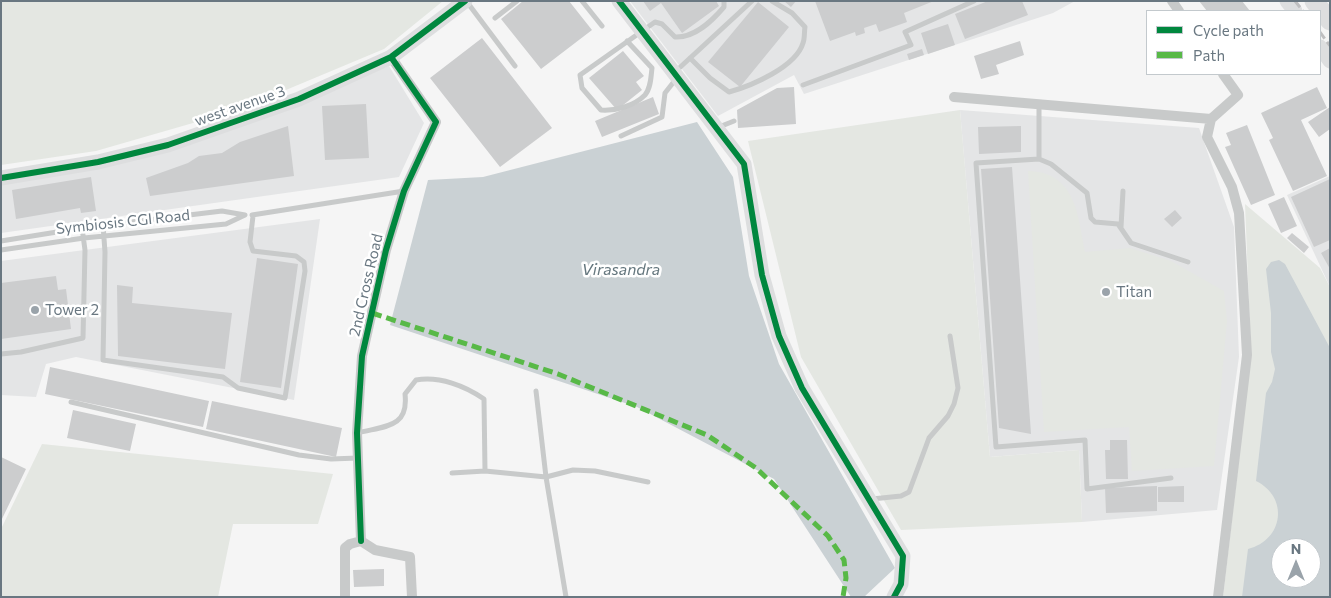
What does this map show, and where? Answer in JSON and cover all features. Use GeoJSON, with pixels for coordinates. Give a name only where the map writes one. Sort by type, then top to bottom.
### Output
{"type":"FeatureCollection","features":[{"type":"Feature","properties":{"kind":"highway"},"geometry":{"type":"LineString","coordinates":[[1314,1],[1330,21]]}},
{"type":"Feature","properties":{"kind":"street","name":"west avenue 3"},"geometry":{"type":"LineString","coordinates":[[1,178],[98,162],[168,145],[300,99],[391,57],[466,1]]}},
{"type":"Feature","properties":{"kind":"street"},"geometry":{"type":"LineString","coordinates":[[619,1],[744,164],[762,275],[779,336],[802,388],[903,556],[901,584],[894,597]]}},
{"type":"Feature","properties":{"kind":"street"},"geometry":{"type":"LineString","coordinates":[[1321,48],[1330,61]]}},
{"type":"Feature","properties":{"kind":"street","name":"2nd Cross Road"},"geometry":{"type":"LineString","coordinates":[[360,541],[357,432],[362,356],[386,250],[404,191],[436,122],[391,57]]}},
{"type":"Feature","properties":{"kind":"street"},"geometry":{"type":"LineString","coordinates":[[1218,597],[1247,355],[1239,213],[1232,187],[1207,137],[1211,118],[1238,95],[1224,75]]}},
{"type":"Feature","properties":{"kind":"street"},"geometry":{"type":"LineString","coordinates":[[954,97],[1211,118]]}},
{"type":"Feature","properties":{"kind":"street"},"geometry":{"type":"LineString","coordinates":[[345,597],[344,548],[360,541],[374,550],[410,557],[412,597]]}},
{"type":"Feature","properties":{"kind":"lane"},"geometry":{"type":"LineString","coordinates":[[466,1],[515,66]]}},
{"type":"Feature","properties":{"kind":"lane"},"geometry":{"type":"LineString","coordinates":[[495,18],[517,1]]}},
{"type":"Feature","properties":{"kind":"lane"},"geometry":{"type":"LineString","coordinates":[[582,1],[602,26]]}},
{"type":"Feature","properties":{"kind":"lane"},"geometry":{"type":"LineString","coordinates":[[628,41],[652,68],[646,94],[618,110],[601,110],[582,88],[580,75],[628,41],[642,32],[655,22],[662,24],[675,37],[683,37],[713,20],[724,7],[724,1]]}},
{"type":"Feature","properties":{"kind":"lane"},"geometry":{"type":"LineString","coordinates":[[621,136],[662,117],[665,93],[676,75],[690,58],[752,1]]}},
{"type":"Feature","properties":{"kind":"lane"},"geometry":{"type":"LineString","coordinates":[[690,58],[710,78],[729,92],[746,88],[783,68],[803,44],[805,27],[792,12],[772,1]]}},
{"type":"Feature","properties":{"kind":"lane"},"geometry":{"type":"LineString","coordinates":[[803,85],[911,45],[905,32],[974,1]]}},
{"type":"Feature","properties":{"kind":"lane"},"geometry":{"type":"LineString","coordinates":[[1039,104],[1039,159]]}},
{"type":"Feature","properties":{"kind":"lane"},"geometry":{"type":"LineString","coordinates":[[716,128],[734,122]]}},
{"type":"Feature","properties":{"kind":"lane"},"geometry":{"type":"LineString","coordinates":[[1171,478],[1087,489],[1085,440],[996,447],[976,162],[1039,159],[1051,164],[1087,192],[1091,218],[1095,222],[1118,224],[1131,242],[1188,262]]}},
{"type":"Feature","properties":{"kind":"lane","name":"Symbiosis CGI Road"},"geometry":{"type":"LineString","coordinates":[[1,241],[104,225],[222,211],[254,216],[404,191]]}},
{"type":"Feature","properties":{"kind":"lane"},"geometry":{"type":"LineString","coordinates":[[1122,227],[1123,191]]}},
{"type":"Feature","properties":{"kind":"lane","name":"Symbiosis CGI Road"},"geometry":{"type":"LineString","coordinates":[[1,250],[84,238],[226,224],[245,215]]}},
{"type":"Feature","properties":{"kind":"lane"},"geometry":{"type":"LineString","coordinates":[[104,225],[103,360],[223,377],[238,388],[284,398],[305,271],[304,262],[296,256],[253,251],[250,242],[254,216]]}},
{"type":"Feature","properties":{"kind":"lane"},"geometry":{"type":"LineString","coordinates":[[1,354],[21,352],[83,338],[84,238],[82,228]]}},
{"type":"Feature","properties":{"kind":"lane"},"geometry":{"type":"LineString","coordinates":[[870,500],[900,496],[909,492],[928,438],[952,410],[958,388],[950,336]]}},
{"type":"Feature","properties":{"kind":"lane"},"geometry":{"type":"LineString","coordinates":[[357,432],[396,423],[403,417],[406,405],[405,394],[416,380],[436,378],[472,391],[484,399],[485,471]]}},
{"type":"Feature","properties":{"kind":"lane"},"geometry":{"type":"LineString","coordinates":[[536,391],[546,477],[566,597]]}},
{"type":"Feature","properties":{"kind":"lane"},"geometry":{"type":"LineString","coordinates":[[71,402],[299,455],[331,459],[358,458]]}},
{"type":"Feature","properties":{"kind":"lane"},"geometry":{"type":"LineString","coordinates":[[452,473],[485,471],[546,477],[573,470],[595,471],[648,482]]}},
{"type":"Feature","properties":{"kind":"shaded area"},"geometry":{"type":"Polygon","coordinates":[[[1,1],[443,1],[384,49],[238,110],[96,151],[1,165],[1,1]]]}},
{"type":"Feature","properties":{"kind":"shaded area"},"geometry":{"type":"Polygon","coordinates":[[[630,1],[1075,1],[1053,13],[804,94],[794,75],[718,116],[630,1]]]}},
{"type":"Feature","properties":{"kind":"shaded area"},"geometry":{"type":"Polygon","coordinates":[[[389,66],[424,123],[399,177],[1,233],[1,182],[99,167],[389,66]]]}},
{"type":"Feature","properties":{"kind":"shaded area","name":"Titan"},"geometry":{"type":"Polygon","coordinates":[[[960,110],[1199,128],[1234,227],[1239,357],[1217,510],[1082,522],[1079,450],[990,457],[960,110]]]}},
{"type":"Feature","properties":{"kind":"shaded area"},"geometry":{"type":"Polygon","coordinates":[[[960,110],[990,457],[1079,450],[1082,522],[901,530],[801,357],[748,141],[960,110]]]}},
{"type":"Feature","properties":{"kind":"shaded area"},"geometry":{"type":"Polygon","coordinates":[[[1028,171],[1044,173],[1056,179],[1065,188],[1072,198],[1077,211],[1085,252],[1130,248],[1171,261],[1224,291],[1227,321],[1214,466],[1132,471],[1129,427],[1044,432],[1028,171]]]}},
{"type":"Feature","properties":{"kind":"shaded area"},"geometry":{"type":"Polygon","coordinates":[[[1330,176],[1330,287],[1287,195],[1330,176]]]}},
{"type":"Feature","properties":{"kind":"shaded area"},"geometry":{"type":"Polygon","coordinates":[[[1245,204],[1320,268],[1330,287],[1330,597],[1223,597],[1251,355],[1245,204]]]}},
{"type":"Feature","properties":{"kind":"shaded area"},"geometry":{"type":"Polygon","coordinates":[[[320,219],[294,400],[76,357],[46,364],[36,397],[1,395],[1,261],[320,219]]]}},
{"type":"Feature","properties":{"kind":"shaded area"},"geometry":{"type":"Polygon","coordinates":[[[42,444],[333,474],[318,524],[233,524],[218,597],[1,597],[1,529],[42,444]]]}},
{"type":"Feature","properties":{"kind":"water","name":"Virasandra"},"geometry":{"type":"Polygon","coordinates":[[[697,122],[733,177],[749,276],[779,364],[895,568],[864,597],[851,597],[774,479],[637,407],[390,325],[428,180],[483,177],[697,122]]]}},
{"type":"Feature","properties":{"kind":"water"},"geometry":{"type":"Polygon","coordinates":[[[1279,260],[1285,264],[1330,348],[1330,597],[1242,597],[1248,549],[1260,544],[1269,537],[1275,528],[1278,518],[1274,497],[1267,488],[1256,481],[1266,393],[1272,382],[1275,369],[1271,352],[1271,313],[1266,269],[1271,262],[1279,260]]]}},
{"type":"Feature","properties":{"kind":"building"},"geometry":{"type":"Polygon","coordinates":[[[523,1],[569,1],[592,30],[541,69],[501,19],[523,1]]]}},
{"type":"Feature","properties":{"kind":"building"},"geometry":{"type":"Polygon","coordinates":[[[643,1],[716,1],[719,6],[682,33],[661,3],[650,11],[643,1]]]}},
{"type":"Feature","properties":{"kind":"building"},"geometry":{"type":"Polygon","coordinates":[[[784,1],[796,1],[791,7],[784,1]]]}},
{"type":"Feature","properties":{"kind":"building"},"geometry":{"type":"Polygon","coordinates":[[[815,1],[934,1],[904,13],[907,22],[879,32],[876,24],[864,28],[865,33],[856,36],[855,32],[830,41],[815,1]]]}},
{"type":"Feature","properties":{"kind":"building"},"geometry":{"type":"Polygon","coordinates":[[[988,1],[1022,1],[1028,15],[965,39],[955,14],[988,1]]]}},
{"type":"Feature","properties":{"kind":"building"},"geometry":{"type":"Polygon","coordinates":[[[1199,1],[1242,1],[1249,10],[1206,10],[1199,1]]]}},
{"type":"Feature","properties":{"kind":"building"},"geometry":{"type":"Polygon","coordinates":[[[758,2],[789,27],[740,87],[708,62],[758,2]]]}},
{"type":"Feature","properties":{"kind":"building"},"geometry":{"type":"Polygon","coordinates":[[[948,24],[955,45],[928,54],[921,33],[948,24]]]}},
{"type":"Feature","properties":{"kind":"building"},"geometry":{"type":"Polygon","coordinates":[[[482,38],[552,128],[500,167],[430,78],[482,38]]]}},
{"type":"Feature","properties":{"kind":"building"},"geometry":{"type":"Polygon","coordinates":[[[1020,41],[1024,55],[996,65],[999,74],[981,79],[974,56],[1020,41]]]}},
{"type":"Feature","properties":{"kind":"building"},"geometry":{"type":"Polygon","coordinates":[[[922,49],[924,55],[909,60],[907,54],[922,49]]]}},
{"type":"Feature","properties":{"kind":"building"},"geometry":{"type":"Polygon","coordinates":[[[623,51],[644,76],[636,82],[642,90],[617,110],[589,78],[623,51]]]}},
{"type":"Feature","properties":{"kind":"building"},"geometry":{"type":"Polygon","coordinates":[[[794,87],[796,124],[738,128],[737,110],[777,88],[794,87]]]}},
{"type":"Feature","properties":{"kind":"building"},"geometry":{"type":"Polygon","coordinates":[[[1317,87],[1327,108],[1301,120],[1327,176],[1293,191],[1269,140],[1273,138],[1261,113],[1317,87]]]}},
{"type":"Feature","properties":{"kind":"building"},"geometry":{"type":"Polygon","coordinates":[[[653,97],[659,114],[602,137],[595,121],[653,97]]]}},
{"type":"Feature","properties":{"kind":"building"},"geometry":{"type":"Polygon","coordinates":[[[366,104],[369,158],[325,160],[322,106],[366,104]]]}},
{"type":"Feature","properties":{"kind":"building"},"geometry":{"type":"Polygon","coordinates":[[[1330,107],[1330,129],[1319,137],[1308,122],[1330,107]]]}},
{"type":"Feature","properties":{"kind":"building"},"geometry":{"type":"Polygon","coordinates":[[[1247,125],[1275,195],[1251,205],[1225,147],[1231,145],[1226,133],[1247,125]]]}},
{"type":"Feature","properties":{"kind":"building"},"geometry":{"type":"Polygon","coordinates":[[[288,126],[294,176],[150,196],[146,178],[188,163],[199,156],[222,153],[240,142],[288,126]]]}},
{"type":"Feature","properties":{"kind":"building"},"geometry":{"type":"Polygon","coordinates":[[[1021,126],[1021,152],[979,154],[978,127],[1021,126]]]}},
{"type":"Feature","properties":{"kind":"building"},"geometry":{"type":"Polygon","coordinates":[[[1012,167],[1031,434],[999,428],[981,169],[1012,167]]]}},
{"type":"Feature","properties":{"kind":"building"},"geometry":{"type":"Polygon","coordinates":[[[91,177],[96,211],[81,213],[80,208],[16,219],[12,190],[91,177]]]}},
{"type":"Feature","properties":{"kind":"building"},"geometry":{"type":"Polygon","coordinates":[[[1330,179],[1330,240],[1314,247],[1291,197],[1330,179]]]}},
{"type":"Feature","properties":{"kind":"building"},"geometry":{"type":"Polygon","coordinates":[[[1284,197],[1297,226],[1281,233],[1268,204],[1284,197]]]}},
{"type":"Feature","properties":{"kind":"building"},"geometry":{"type":"Polygon","coordinates":[[[1175,210],[1182,218],[1172,227],[1164,219],[1175,210]]]}},
{"type":"Feature","properties":{"kind":"building"},"geometry":{"type":"Polygon","coordinates":[[[1292,233],[1309,247],[1304,253],[1287,238],[1292,233]]]}},
{"type":"Feature","properties":{"kind":"building"},"geometry":{"type":"Polygon","coordinates":[[[1330,248],[1330,269],[1321,253],[1330,248]]]}},
{"type":"Feature","properties":{"kind":"building"},"geometry":{"type":"Polygon","coordinates":[[[257,258],[298,264],[281,388],[240,382],[257,258]]]}},
{"type":"Feature","properties":{"kind":"building","name":"Tower 2"},"geometry":{"type":"Polygon","coordinates":[[[56,276],[58,290],[66,289],[71,329],[1,339],[1,283],[56,276]]]}},
{"type":"Feature","properties":{"kind":"building"},"geometry":{"type":"Polygon","coordinates":[[[117,285],[133,287],[132,303],[232,313],[225,369],[118,356],[117,285]]]}},
{"type":"Feature","properties":{"kind":"building"},"geometry":{"type":"Polygon","coordinates":[[[50,367],[209,401],[203,427],[45,394],[50,367]]]}},
{"type":"Feature","properties":{"kind":"building"},"geometry":{"type":"Polygon","coordinates":[[[212,401],[342,428],[336,457],[206,429],[212,401]]]}},
{"type":"Feature","properties":{"kind":"building"},"geometry":{"type":"Polygon","coordinates":[[[73,410],[136,424],[130,451],[67,438],[73,410]]]}},
{"type":"Feature","properties":{"kind":"building"},"geometry":{"type":"Polygon","coordinates":[[[1110,440],[1127,440],[1128,479],[1106,479],[1105,450],[1110,450],[1110,440]]]}},
{"type":"Feature","properties":{"kind":"building"},"geometry":{"type":"Polygon","coordinates":[[[1,457],[26,469],[1,521],[1,457]]]}},
{"type":"Feature","properties":{"kind":"building"},"geometry":{"type":"Polygon","coordinates":[[[1157,486],[1157,511],[1106,513],[1105,488],[1157,486]]]}},
{"type":"Feature","properties":{"kind":"building"},"geometry":{"type":"Polygon","coordinates":[[[1184,486],[1184,502],[1158,502],[1158,487],[1184,486]]]}},
{"type":"Feature","properties":{"kind":"building"},"geometry":{"type":"Polygon","coordinates":[[[384,569],[384,586],[354,587],[353,570],[384,569]]]}},
{"type":"Feature","properties":{"kind":"railway"},"geometry":{"type":"LineString","coordinates":[[1295,1],[1302,10]]}},
{"type":"Feature","properties":{"kind":"railway"},"geometry":{"type":"LineString","coordinates":[[1321,33],[1330,46]]}},
{"type":"Feature","properties":{"kind":"marked path"},"geometry":{"type":"LineString","coordinates":[[372,313],[558,374],[707,435],[756,468],[828,536],[844,560],[846,578],[843,597]]}},
{"type":"Feature","properties":{"kind":"cycle path"},"geometry":{"type":"LineString","coordinates":[[1,178],[98,162],[168,145],[299,99],[391,57],[465,1]]}},
{"type":"Feature","properties":{"kind":"cycle path"},"geometry":{"type":"LineString","coordinates":[[619,1],[744,164],[762,275],[779,336],[802,388],[903,556],[901,584],[894,597]]}},
{"type":"Feature","properties":{"kind":"cycle path"},"geometry":{"type":"LineString","coordinates":[[361,541],[357,433],[362,356],[386,250],[404,191],[436,122],[391,57]]}},
{"type":"Feature","properties":{"kind":"place","name":"Titan"},"geometry":{"type":"Point","coordinates":[1106,292]}},
{"type":"Feature","properties":{"kind":"place","name":"Tower 2"},"geometry":{"type":"Point","coordinates":[35,310]}}]}
